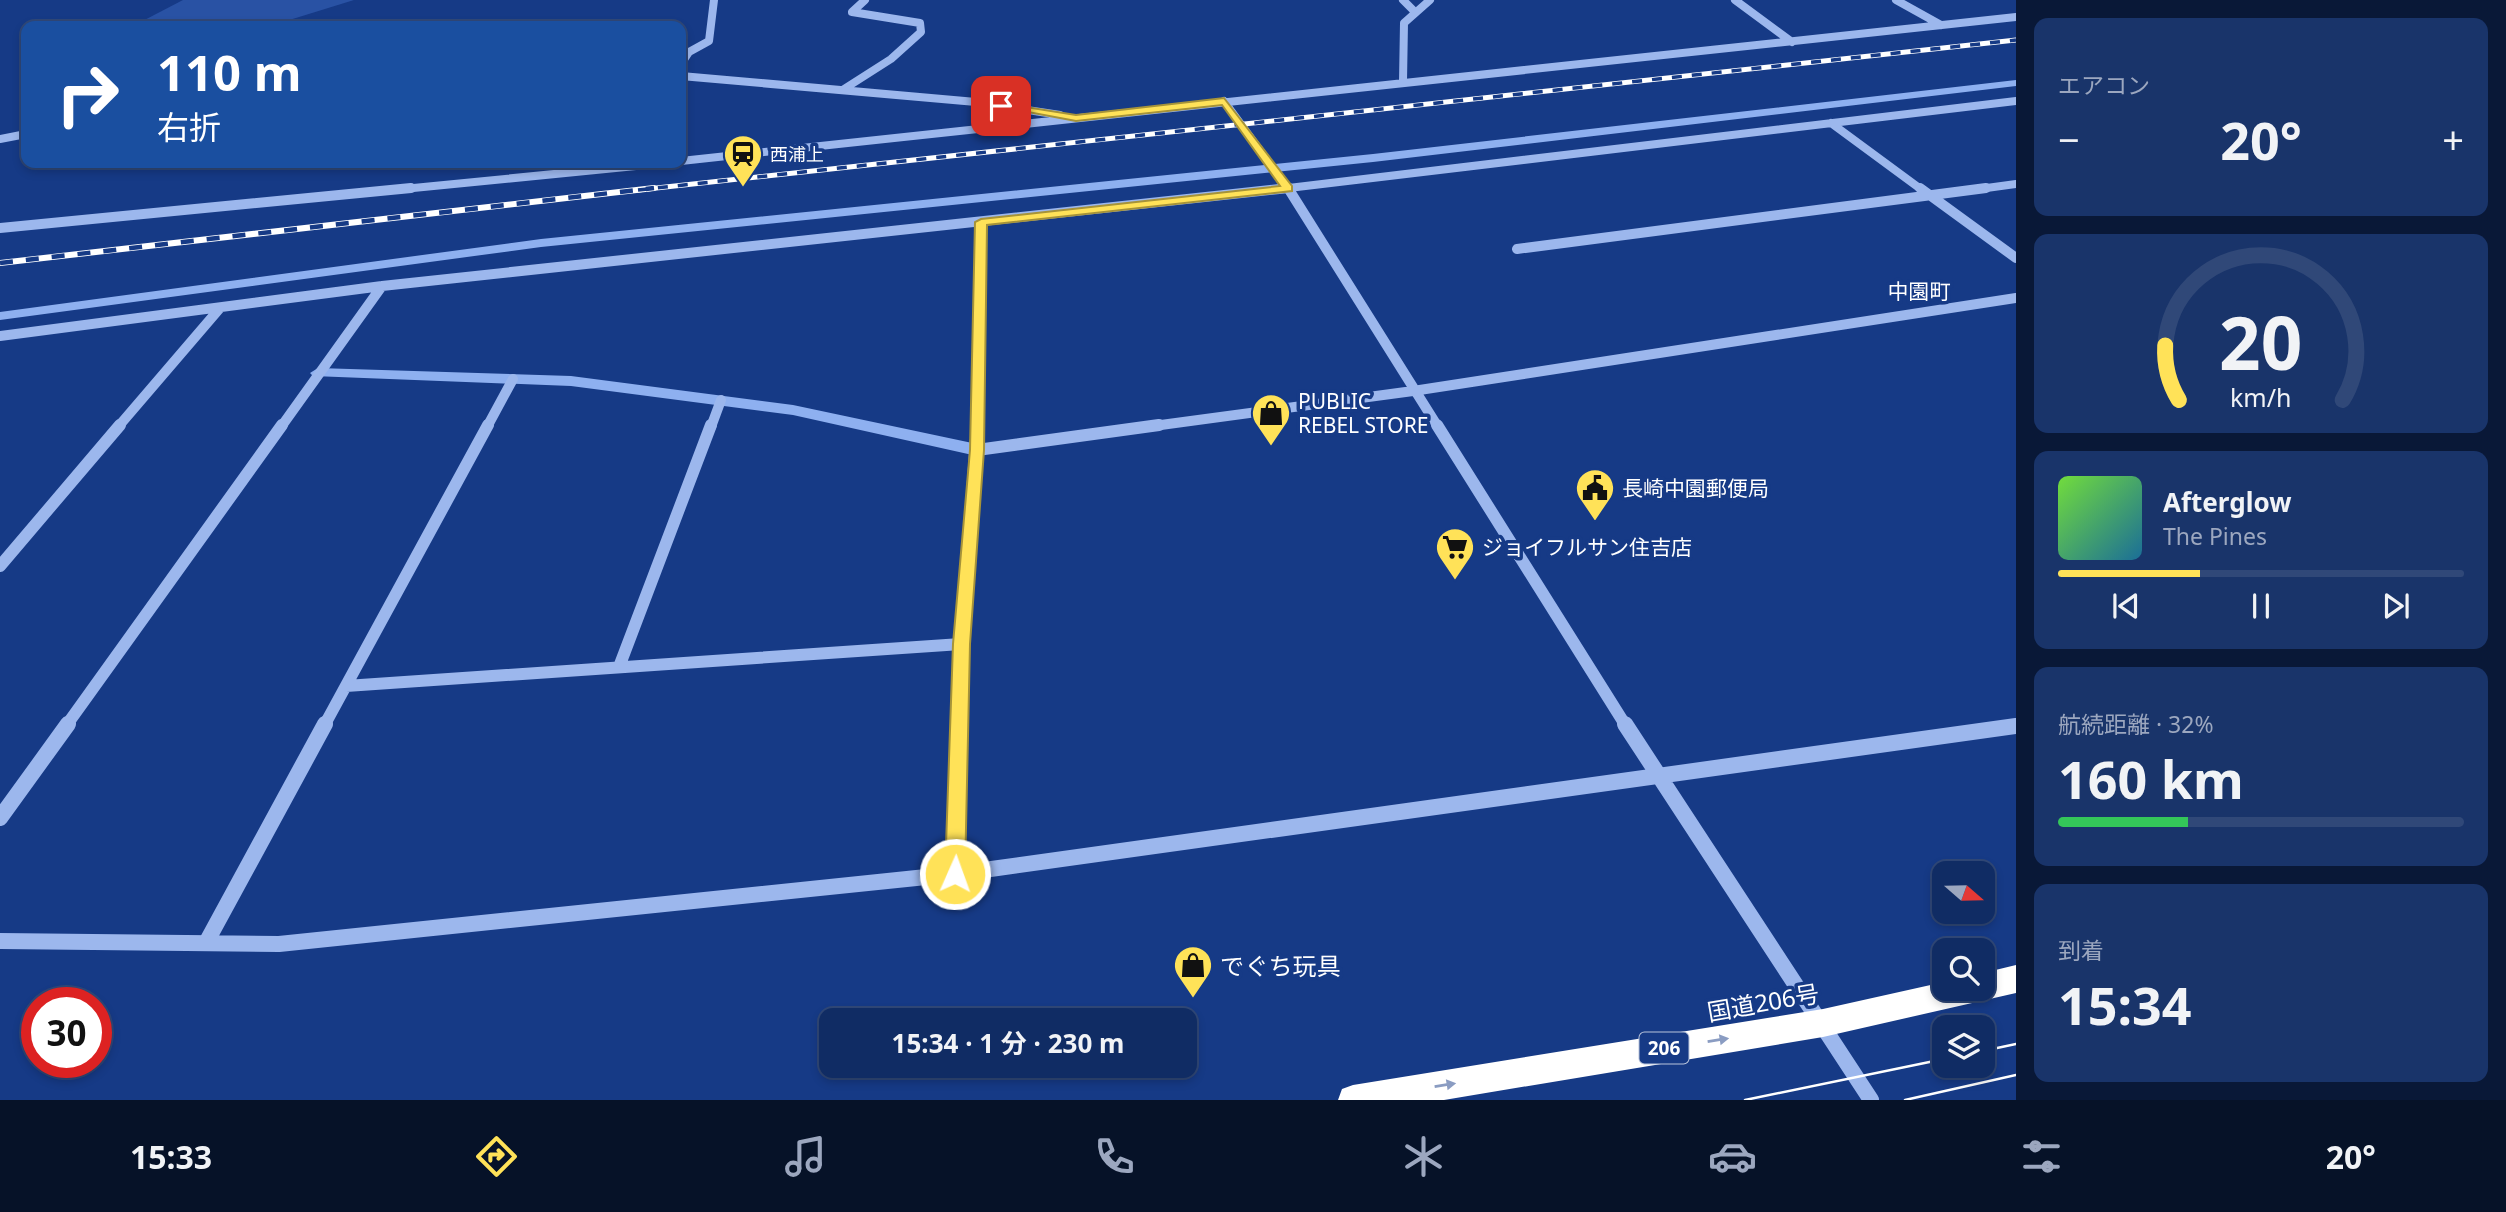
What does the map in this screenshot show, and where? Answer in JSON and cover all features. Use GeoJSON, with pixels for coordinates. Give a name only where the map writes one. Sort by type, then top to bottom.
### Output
{"type":"FeatureCollection","features":[{"type":"Feature","properties":{"kind":"highway"},"geometry":{"type":"LineString","coordinates":[[1995,984],[2016,979]]}},
{"type":"Feature","properties":{"kind":"highway","name":"国道206号"},"geometry":{"type":"LineString","coordinates":[[1353,1100],[1822,1023],[1932,998]]}},
{"type":"Feature","properties":{"kind":"street"},"geometry":{"type":"LineString","coordinates":[[686,56],[709,41],[714,0]]}},
{"type":"Feature","properties":{"kind":"street"},"geometry":{"type":"LineString","coordinates":[[844,89],[891,59],[922,32],[920,23],[852,12],[865,0]]}},
{"type":"Feature","properties":{"kind":"street"},"geometry":{"type":"LineString","coordinates":[[1402,0],[1415,12]]}},
{"type":"Feature","properties":{"kind":"street"},"geometry":{"type":"LineString","coordinates":[[1403,81],[1404,23],[1430,0]]}},
{"type":"Feature","properties":{"kind":"street"},"geometry":{"type":"LineString","coordinates":[[1735,0],[1792,42]]}},
{"type":"Feature","properties":{"kind":"street"},"geometry":{"type":"LineString","coordinates":[[1896,0],[1941,25]]}},
{"type":"Feature","properties":{"kind":"street"},"geometry":{"type":"LineString","coordinates":[[686,160],[2016,16]]}},
{"type":"Feature","properties":{"kind":"street"},"geometry":{"type":"LineString","coordinates":[[686,76],[976,102],[1076,118]]}},
{"type":"Feature","properties":{"kind":"street"},"geometry":{"type":"LineString","coordinates":[[1224,101],[1288,188],[1413,391],[1660,779],[1871,1100]]}},
{"type":"Feature","properties":{"kind":"street"},"geometry":{"type":"LineString","coordinates":[[0,336],[382,286],[1288,188],[2016,101]]}},
{"type":"Feature","properties":{"kind":"street"},"geometry":{"type":"LineString","coordinates":[[1831,123],[2016,258]]}},
{"type":"Feature","properties":{"kind":"street"},"geometry":{"type":"LineString","coordinates":[[0,139],[21,135]]}},
{"type":"Feature","properties":{"kind":"street"},"geometry":{"type":"LineString","coordinates":[[536,168],[538,175]]}},
{"type":"Feature","properties":{"kind":"street"},"geometry":{"type":"LineString","coordinates":[[0,228],[613,168]]}},
{"type":"Feature","properties":{"kind":"street"},"geometry":{"type":"LineString","coordinates":[[1517,249],[2016,184]]}},
{"type":"Feature","properties":{"kind":"street"},"geometry":{"type":"LineString","coordinates":[[955,874],[961,644],[977,450],[981,222]]}},
{"type":"Feature","properties":{"kind":"street"},"geometry":{"type":"LineString","coordinates":[[0,818],[382,286]]}},
{"type":"Feature","properties":{"kind":"street"},"geometry":{"type":"LineString","coordinates":[[977,450],[1413,391],[2016,298]]}},
{"type":"Feature","properties":{"kind":"street"},"geometry":{"type":"LineString","coordinates":[[0,566],[220,308]]}},
{"type":"Feature","properties":{"kind":"street"},"geometry":{"type":"LineString","coordinates":[[206,943],[513,379]]}},
{"type":"Feature","properties":{"kind":"street"},"geometry":{"type":"LineString","coordinates":[[619,667],[721,400]]}},
{"type":"Feature","properties":{"kind":"street"},"geometry":{"type":"LineString","coordinates":[[346,686],[961,644]]}},
{"type":"Feature","properties":{"kind":"street"},"geometry":{"type":"LineString","coordinates":[[0,941],[279,944],[955,874],[1660,779],[2016,726]]}},
{"type":"Feature","properties":{"kind":"shaded area"},"geometry":{"type":"Polygon","coordinates":[[[183,0],[354,0],[286,21],[143,21],[183,0]]]}},
{"type":"Feature","properties":{"kind":"waterway"},"geometry":{"type":"LineString","coordinates":[[0,316],[541,243],[1373,158],[2016,83]]}},
{"type":"Feature","properties":{"kind":"waterway"},"geometry":{"type":"LineString","coordinates":[[318,373],[571,381],[793,410],[977,450]]}},
{"type":"Feature","properties":{"kind":"tram line"},"geometry":{"type":"LineString","coordinates":[[1995,1048],[2016,1044]]}},
{"type":"Feature","properties":{"kind":"tram line"},"geometry":{"type":"LineString","coordinates":[[1745,1100],[1932,1061]]}},
{"type":"Feature","properties":{"kind":"tram line"},"geometry":{"type":"LineString","coordinates":[[1905,1100],[2016,1075]]}},
{"type":"Feature","properties":{"kind":"railway"},"geometry":{"type":"LineString","coordinates":[[638,190],[2016,40]]}},
{"type":"Feature","properties":{"kind":"railway"},"geometry":{"type":"LineString","coordinates":[[0,263],[654,188]]}},
{"type":"Feature","properties":{"kind":"place","name":"西浦上"},"geometry":{"type":"Point","coordinates":[743,188]}},
{"type":"Feature","properties":{"kind":"place","name":"PUBLIC REBEL STORE"},"geometry":{"type":"Point","coordinates":[1271,447]}},
{"type":"Feature","properties":{"kind":"place","name":"長崎中園郵便局"},"geometry":{"type":"Point","coordinates":[1595,522]}},
{"type":"Feature","properties":{"kind":"place","name":"ジョイフルサン住吉店"},"geometry":{"type":"Point","coordinates":[1455,581]}},
{"type":"Feature","properties":{"kind":"place","name":"でぐち玩具"},"geometry":{"type":"Point","coordinates":[1193,999]}},
{"type":"Feature","properties":{"kind":"district","name":"中園町"},"geometry":{"type":"Point","coordinates":[1919,291]}},
{"type":"Feature","properties":{"kind":"route"},"geometry":{"type":"LineString","coordinates":[[955,874],[961,644],[977,450],[981,222],[1288,188],[1238,124],[1224,101],[1076,118],[1001,106]]}}]}
